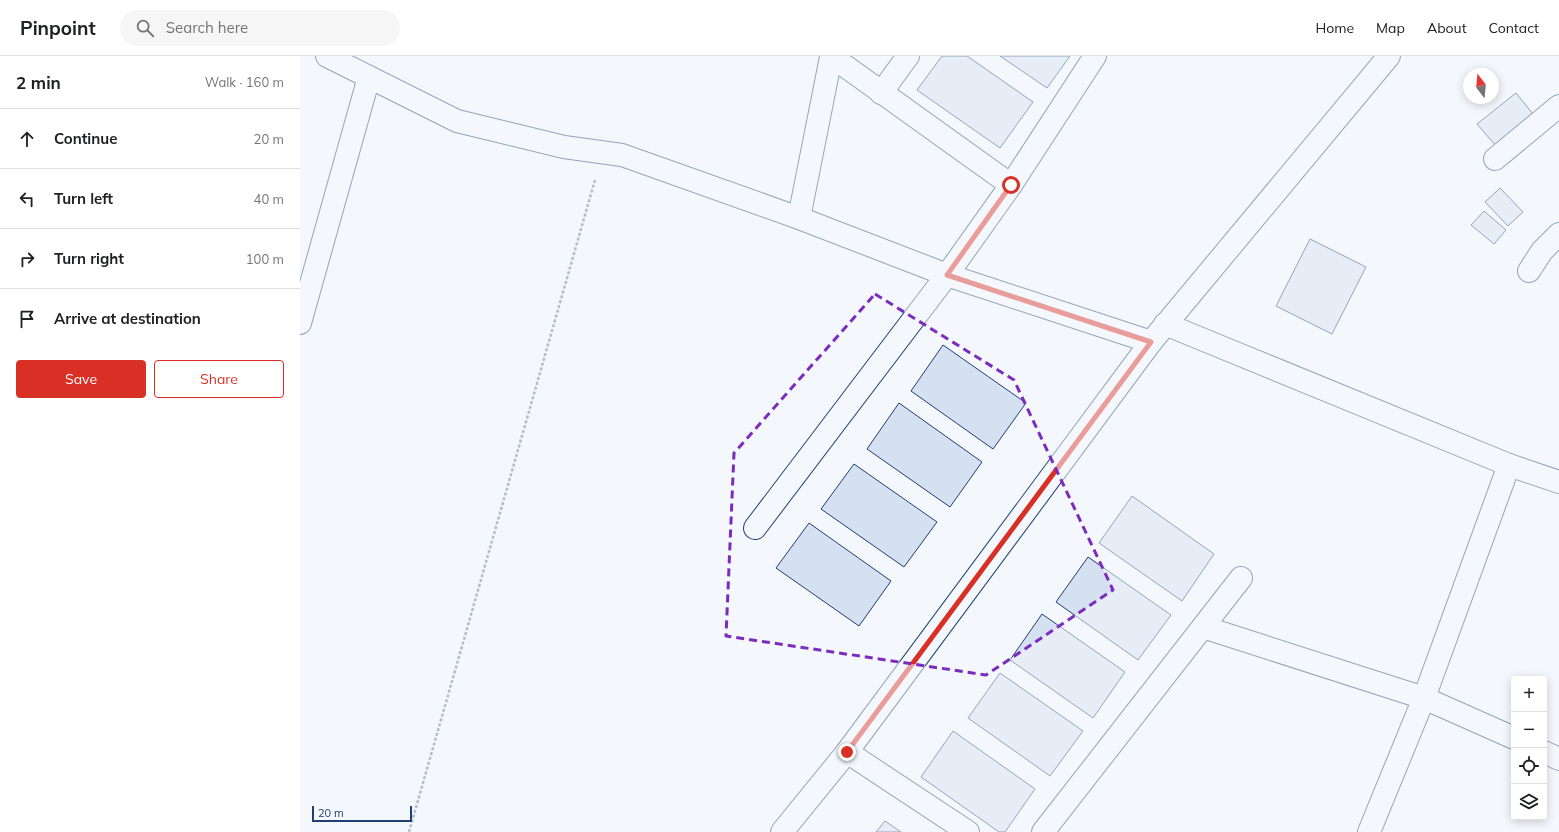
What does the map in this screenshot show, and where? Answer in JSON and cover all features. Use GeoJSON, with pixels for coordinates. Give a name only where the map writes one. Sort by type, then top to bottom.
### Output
{"type":"FeatureCollection","features":[{"type":"Feature","properties":{"kind":"street"},"geometry":{"type":"LineString","coordinates":[[327,56],[456,121],[564,147],[622,155],[799,218],[947,275],[1151,342]]}},
{"type":"Feature","properties":{"kind":"street"},"geometry":{"type":"LineString","coordinates":[[799,218],[831,56],[1011,185]]}},
{"type":"Feature","properties":{"kind":"street"},"geometry":{"type":"LineString","coordinates":[[881,93],[908,56]]}},
{"type":"Feature","properties":{"kind":"street"},"geometry":{"type":"LineString","coordinates":[[755,528],[947,275],[1011,185],[1095,56]]}},
{"type":"Feature","properties":{"kind":"street"},"geometry":{"type":"LineString","coordinates":[[782,832],[847,752],[1165,324],[1389,56]]}},
{"type":"Feature","properties":{"kind":"street"},"geometry":{"type":"LineString","coordinates":[[300,323],[369,77]]}},
{"type":"Feature","properties":{"kind":"street"},"geometry":{"type":"LineString","coordinates":[[1495,159],[1559,106]]}},
{"type":"Feature","properties":{"kind":"street"},"geometry":{"type":"LineString","coordinates":[[1529,271],[1542,251],[1559,234]]}},
{"type":"Feature","properties":{"kind":"street"},"geometry":{"type":"LineString","coordinates":[[1165,324],[1509,465],[1559,482]]}},
{"type":"Feature","properties":{"kind":"street"},"geometry":{"type":"LineString","coordinates":[[1369,832],[1424,698],[1509,465]]}},
{"type":"Feature","properties":{"kind":"street"},"geometry":{"type":"LineString","coordinates":[[1043,832],[1241,578]]}},
{"type":"Feature","properties":{"kind":"street"},"geometry":{"type":"LineString","coordinates":[[1203,627],[1424,698],[1511,737]]}},
{"type":"Feature","properties":{"kind":"street"},"geometry":{"type":"LineString","coordinates":[[847,752],[968,832]]}},
{"type":"Feature","properties":{"kind":"street"},"geometry":{"type":"LineString","coordinates":[[1547,753],[1559,759]]}},
{"type":"Feature","properties":{"kind":"path"},"geometry":{"type":"LineString","coordinates":[[409,832],[603,152]]}},
{"type":"Feature","properties":{"kind":"highlighted area"},"geometry":{"type":"Polygon","coordinates":[[[875,294],[1014,380],[1113,590],[986,675],[726,636],[734,453],[875,294]]]}},
{"type":"Feature","properties":{"kind":"building"},"geometry":{"type":"Polygon","coordinates":[[[942,56],[967,56],[1033,102],[1000,148],[917,90],[942,56]]]}},
{"type":"Feature","properties":{"kind":"building"},"geometry":{"type":"Polygon","coordinates":[[[1000,56],[1070,56],[1047,88],[1000,56]]]}},
{"type":"Feature","properties":{"kind":"building"},"geometry":{"type":"Polygon","coordinates":[[[1516,93],[1533,114],[1496,146],[1477,124],[1516,93]]]}},
{"type":"Feature","properties":{"kind":"building"},"geometry":{"type":"Polygon","coordinates":[[[1500,188],[1523,212],[1508,226],[1485,202],[1500,188]]]}},
{"type":"Feature","properties":{"kind":"building"},"geometry":{"type":"Polygon","coordinates":[[[1484,211],[1506,230],[1494,244],[1471,225],[1484,211]]]}},
{"type":"Feature","properties":{"kind":"building"},"geometry":{"type":"Polygon","coordinates":[[[1310,239],[1366,267],[1332,334],[1276,306],[1310,239]]]}},
{"type":"Feature","properties":{"kind":"building"},"geometry":{"type":"Polygon","coordinates":[[[943,345],[1026,403],[993,449],[911,391],[943,345]]]}},
{"type":"Feature","properties":{"kind":"building"},"geometry":{"type":"Polygon","coordinates":[[[899,403],[982,462],[950,507],[867,449],[899,403]]]}},
{"type":"Feature","properties":{"kind":"building"},"geometry":{"type":"Polygon","coordinates":[[[854,464],[937,522],[904,567],[821,509],[854,464]]]}},
{"type":"Feature","properties":{"kind":"building"},"geometry":{"type":"Polygon","coordinates":[[[1132,496],[1214,554],[1182,601],[1099,543],[1132,496]]]}},
{"type":"Feature","properties":{"kind":"building"},"geometry":{"type":"Polygon","coordinates":[[[809,523],[891,581],[859,626],[776,568],[809,523]]]}},
{"type":"Feature","properties":{"kind":"building"},"geometry":{"type":"Polygon","coordinates":[[[1088,557],[1171,615],[1138,660],[1056,602],[1088,557]]]}},
{"type":"Feature","properties":{"kind":"building"},"geometry":{"type":"Polygon","coordinates":[[[1042,614],[1125,672],[1093,718],[1010,660],[1042,614]]]}},
{"type":"Feature","properties":{"kind":"building"},"geometry":{"type":"Polygon","coordinates":[[[1000,673],[1083,731],[1050,776],[968,718],[1000,673]]]}},
{"type":"Feature","properties":{"kind":"building"},"geometry":{"type":"Polygon","coordinates":[[[953,731],[1035,789],[1005,832],[999,832],[921,777],[953,731]]]}},
{"type":"Feature","properties":{"kind":"building"},"geometry":{"type":"Polygon","coordinates":[[[885,821],[901,832],[876,832],[885,821]]]}},
{"type":"Feature","properties":{"kind":"route"},"geometry":{"type":"LineString","coordinates":[[847,752],[1151,342],[947,275],[1011,185]]}}]}
